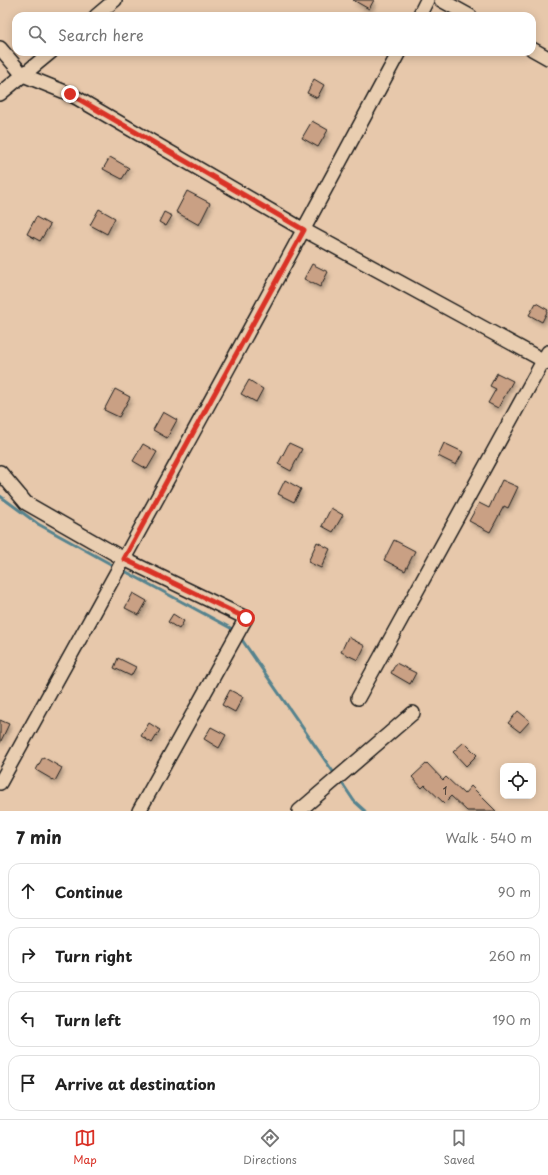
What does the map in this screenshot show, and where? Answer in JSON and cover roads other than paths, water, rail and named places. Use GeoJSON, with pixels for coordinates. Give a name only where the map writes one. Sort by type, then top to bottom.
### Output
{"type":"FeatureCollection","features":[{"type":"Feature","properties":{"kind":"street"},"geometry":{"type":"LineString","coordinates":[[101,12],[115,0]]}},
{"type":"Feature","properties":{"kind":"street"},"geometry":{"type":"LineString","coordinates":[[421,12],[427,0]]}},
{"type":"Feature","properties":{"kind":"street"},"geometry":{"type":"LineString","coordinates":[[441,0],[463,12]]}},
{"type":"Feature","properties":{"kind":"street"},"geometry":{"type":"LineString","coordinates":[[0,48],[23,75],[70,94],[304,230],[546,359],[358,698]]}},
{"type":"Feature","properties":{"kind":"street"},"geometry":{"type":"LineString","coordinates":[[536,51],[548,58]]}},
{"type":"Feature","properties":{"kind":"street"},"geometry":{"type":"LineString","coordinates":[[0,94],[46,56]]}},
{"type":"Feature","properties":{"kind":"street"},"geometry":{"type":"LineString","coordinates":[[0,783],[304,230],[397,56]]}},
{"type":"Feature","properties":{"kind":"street"},"geometry":{"type":"LineString","coordinates":[[0,472],[26,503],[124,559],[246,618],[139,811]]}},
{"type":"Feature","properties":{"kind":"street"},"geometry":{"type":"LineString","coordinates":[[299,811],[413,713]]}},
{"type":"Feature","properties":{"kind":"waterway"},"geometry":{"type":"LineString","coordinates":[[0,496],[38,524],[116,567]]}},
{"type":"Feature","properties":{"kind":"waterway"},"geometry":{"type":"LineString","coordinates":[[121,569],[236,631]]}},
{"type":"Feature","properties":{"kind":"waterway"},"geometry":{"type":"LineString","coordinates":[[240,637],[336,776]]}},
{"type":"Feature","properties":{"kind":"waterway"},"geometry":{"type":"LineString","coordinates":[[340,780],[354,801],[365,811]]}}]}
